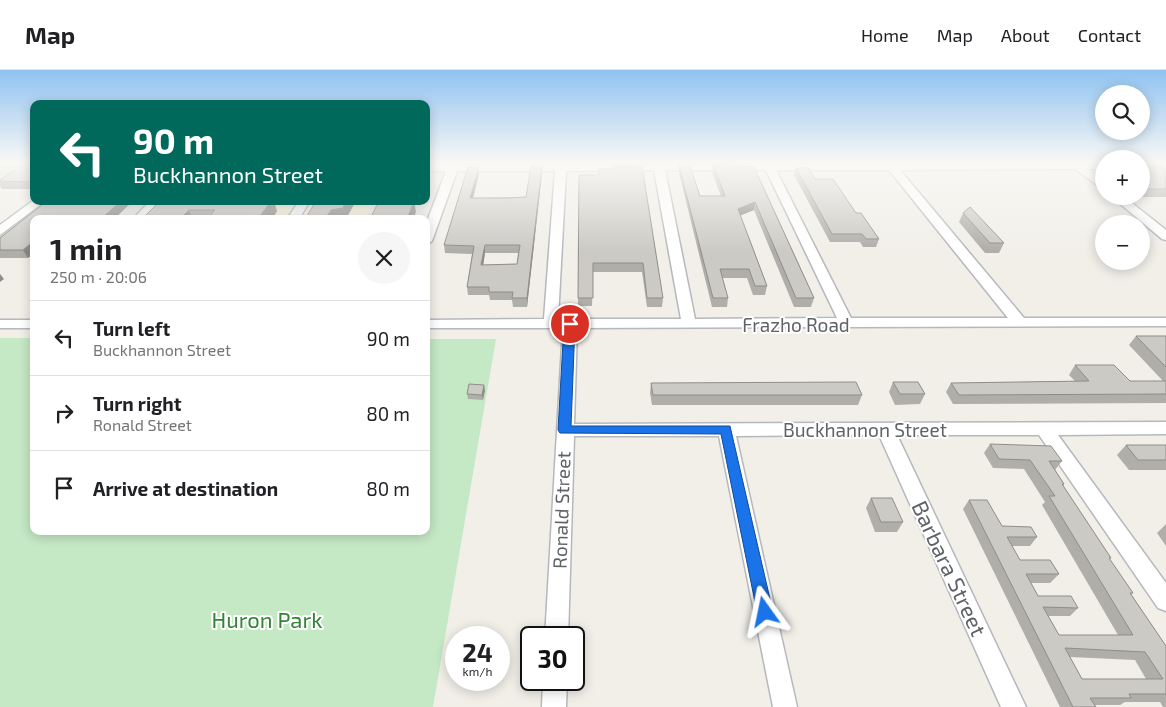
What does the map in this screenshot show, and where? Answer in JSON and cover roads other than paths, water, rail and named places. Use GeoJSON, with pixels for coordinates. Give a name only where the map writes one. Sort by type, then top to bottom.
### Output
{"type":"FeatureCollection","features":[{"type":"Feature","properties":{"kind":"street"},"geometry":{"type":"LineString","coordinates":[[430,230],[444,192]]}},
{"type":"Feature","properties":{"kind":"street","name":"Ronald Street"},"geometry":{"type":"LineString","coordinates":[[556,626],[564,430],[560,323],[561,192]]}},
{"type":"Feature","properties":{"kind":"street"},"geometry":{"type":"LineString","coordinates":[[663,192],[689,324]]}},
{"type":"Feature","properties":{"kind":"street"},"geometry":{"type":"LineString","coordinates":[[781,192],[846,323]]}},
{"type":"Feature","properties":{"kind":"street"},"geometry":{"type":"LineString","coordinates":[[913,192],[1020,323]]}},
{"type":"Feature","properties":{"kind":"street"},"geometry":{"type":"LineString","coordinates":[[0,232],[35,205]]}},
{"type":"Feature","properties":{"kind":"street"},"geometry":{"type":"LineString","coordinates":[[143,215],[153,205]]}},
{"type":"Feature","properties":{"kind":"street"},"geometry":{"type":"LineString","coordinates":[[1127,205],[1166,236]]}},
{"type":"Feature","properties":{"kind":"street","name":"Frazho Road"},"geometry":{"type":"LineString","coordinates":[[430,324],[1166,322]]}},
{"type":"Feature","properties":{"kind":"street"},"geometry":{"type":"LineString","coordinates":[[0,324],[30,323]]}},
{"type":"Feature","properties":{"kind":"street"},"geometry":{"type":"LineString","coordinates":[[1044,428],[1166,601]]}},
{"type":"Feature","properties":{"kind":"street","name":"Buckhannon Street"},"geometry":{"type":"LineString","coordinates":[[564,430],[1166,428]]}},
{"type":"Feature","properties":{"kind":"street","name":"Barbara Street"},"geometry":{"type":"LineString","coordinates":[[886,429],[1014,707]]}},
{"type":"Feature","properties":{"kind":"street"},"geometry":{"type":"LineString","coordinates":[[726,430],[785,707]]}},
{"type":"Feature","properties":{"kind":"street"},"geometry":{"type":"LineString","coordinates":[[554,707],[555,691]]}},
{"type":"Feature","properties":{"kind":"park label","name":"Huron Park"},"geometry":{"type":"Point","coordinates":[267,619]}}]}
